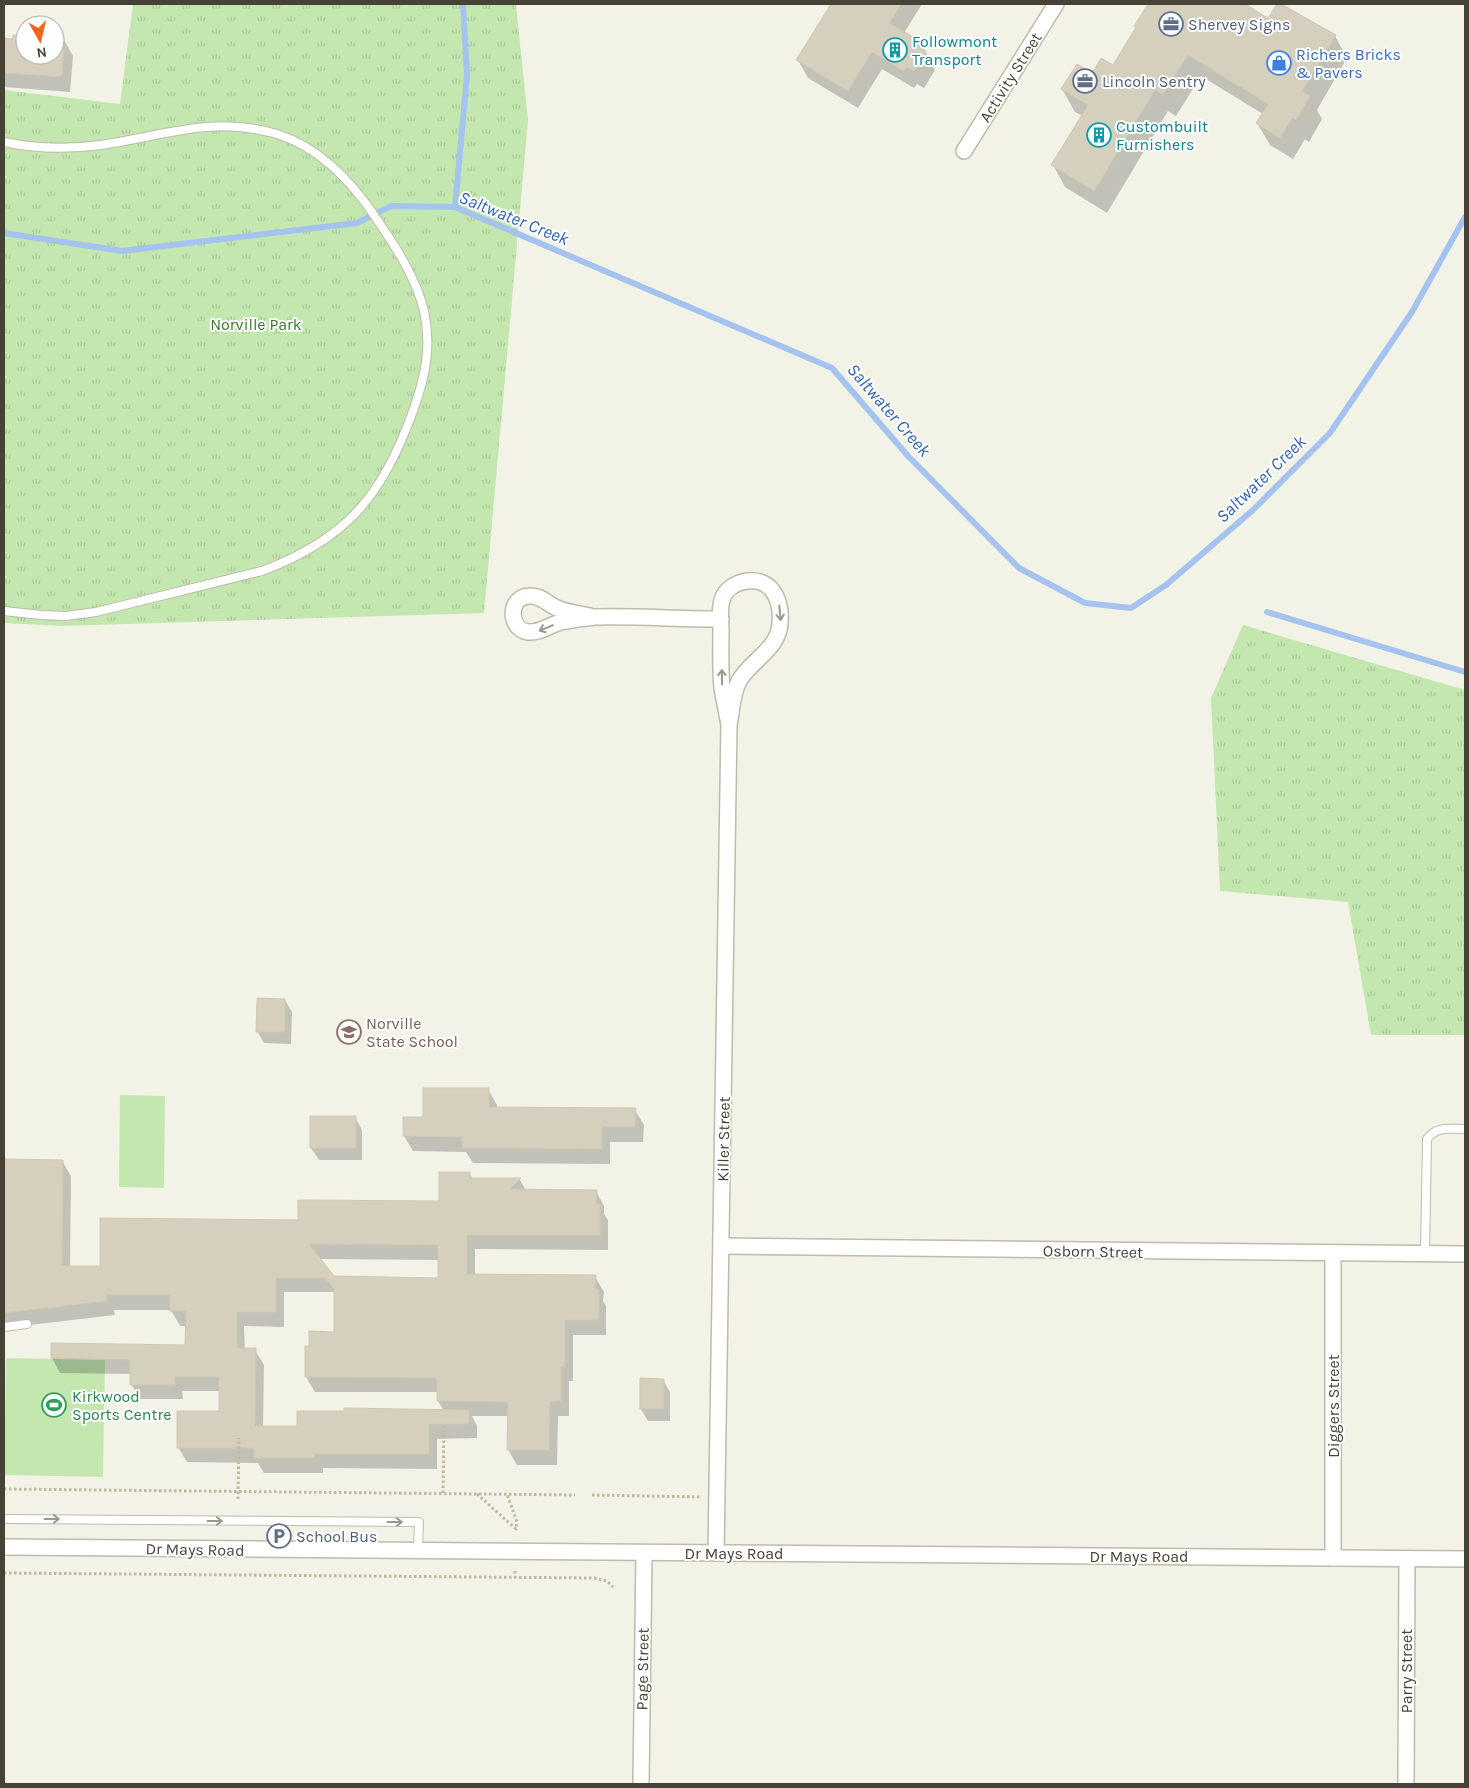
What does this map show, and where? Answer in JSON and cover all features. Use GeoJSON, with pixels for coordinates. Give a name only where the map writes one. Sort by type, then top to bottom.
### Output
{"type":"FeatureCollection","features":[{"type":"Feature","properties":{"kind":"street","name":"Activity Street"},"geometry":{"type":"LineString","coordinates":[[964,151],[1056,4]]}},
{"type":"Feature","properties":{"kind":"street"},"geometry":{"type":"LineString","coordinates":[[757,581],[771,589],[779,606],[779,632],[771,647],[740,680],[734,696],[729,725],[722,687],[720,609],[725,593],[730,587],[738,583],[757,581]]}},
{"type":"Feature","properties":{"kind":"street"},"geometry":{"type":"LineString","coordinates":[[594,617],[555,608],[544,599],[528,596],[520,598],[515,604],[513,611],[513,618],[516,624],[520,629],[527,632],[544,630],[560,622],[594,617],[721,619]]}},
{"type":"Feature","properties":{"kind":"street","name":"Killer Street"},"geometry":{"type":"LineString","coordinates":[[716,1553],[729,725]]}},
{"type":"Feature","properties":{"kind":"street","name":"Osborn Street"},"geometry":{"type":"LineString","coordinates":[[721,1246],[1465,1254]]}},
{"type":"Feature","properties":{"kind":"street","name":"Diggers Street"},"geometry":{"type":"LineString","coordinates":[[1333,1253],[1333,1558]]}},
{"type":"Feature","properties":{"kind":"street","name":"Dr Mays Road"},"geometry":{"type":"LineString","coordinates":[[4,1546],[1465,1559]]}},
{"type":"Feature","properties":{"kind":"street","name":"Page Street"},"geometry":{"type":"LineString","coordinates":[[641,1784],[644,1553]]}},
{"type":"Feature","properties":{"kind":"street","name":"Parry Street"},"geometry":{"type":"LineString","coordinates":[[1406,1784],[1407,1559]]}},
{"type":"Feature","properties":{"kind":"lane"},"geometry":{"type":"LineString","coordinates":[[4,142],[46,148],[77,148],[103,145],[187,128],[219,126],[248,128],[278,135],[303,146],[325,160],[351,185],[369,206],[410,272],[424,312],[427,335],[427,357],[424,378],[396,457],[383,480],[351,519],[333,534],[286,562],[262,571],[96,612],[66,616],[4,611]]}},
{"type":"Feature","properties":{"kind":"lane"},"geometry":{"type":"LineString","coordinates":[[1425,1254],[1427,1139],[1437,1130],[1465,1129]]}},
{"type":"Feature","properties":{"kind":"lane"},"geometry":{"type":"LineString","coordinates":[[4,1327],[27,1324]]}},
{"type":"Feature","properties":{"kind":"lane"},"geometry":{"type":"LineString","coordinates":[[4,1519],[419,1522],[418,1551]]}},
{"type":"Feature","properties":{"kind":"path"},"geometry":{"type":"LineString","coordinates":[[443,1493],[444,1426]]}},
{"type":"Feature","properties":{"kind":"path"},"geometry":{"type":"LineString","coordinates":[[238,1438],[238,1499]]}},
{"type":"Feature","properties":{"kind":"path"},"geometry":{"type":"LineString","coordinates":[[4,1489],[575,1495]]}},
{"type":"Feature","properties":{"kind":"path"},"geometry":{"type":"LineString","coordinates":[[476,1493],[516,1529],[517,1522],[507,1494]]}},
{"type":"Feature","properties":{"kind":"path"},"geometry":{"type":"LineString","coordinates":[[592,1495],[706,1497]]}},
{"type":"Feature","properties":{"kind":"path"},"geometry":{"type":"LineString","coordinates":[[515,1571],[515,1577]]}},
{"type":"Feature","properties":{"kind":"path"},"geometry":{"type":"LineString","coordinates":[[4,1573],[594,1578],[607,1581],[613,1587]]}},
{"type":"Feature","properties":{"kind":"green space","name":"Norville Park"},"geometry":{"type":"Polygon","coordinates":[[[133,4],[516,4],[528,121],[484,613],[63,626],[4,623],[4,90],[120,104],[133,4]]]}},
{"type":"Feature","properties":{"kind":"green space"},"geometry":{"type":"Polygon","coordinates":[[[1243,625],[1465,690],[1465,1035],[1371,1035],[1348,902],[1220,891],[1211,698],[1243,625]]]}},
{"type":"Feature","properties":{"kind":"green space"},"geometry":{"type":"Polygon","coordinates":[[[120,1095],[165,1096],[164,1188],[119,1187],[120,1095]]]}},
{"type":"Feature","properties":{"kind":"green space","name":"Kirkwood Sports Centre"},"geometry":{"type":"Polygon","coordinates":[[[6,1358],[105,1360],[103,1477],[4,1475],[6,1358]]]}},
{"type":"Feature","properties":{"kind":"building"},"geometry":{"type":"Polygon","coordinates":[[[831,4],[901,4],[890,23],[921,42],[918,47],[926,51],[914,71],[907,67],[904,71],[872,52],[848,91],[796,60],[831,4]]]}},
{"type":"Feature","properties":{"kind":"building"},"geometry":{"type":"Polygon","coordinates":[[[1148,4],[1245,4],[1268,18],[1277,4],[1281,4],[1336,35],[1302,91],[1310,96],[1296,120],[1292,118],[1280,138],[1256,123],[1268,104],[1188,55],[1163,94],[1155,90],[1094,191],[1051,165],[1088,105],[1061,89],[1077,64],[1092,73],[1101,58],[1113,65],[1148,4]]]}},
{"type":"Feature","properties":{"kind":"building"},"geometry":{"type":"Polygon","coordinates":[[[13,35],[15,35],[15,65],[63,65],[62,77],[4,73],[4,38],[13,39],[13,35]]]}},
{"type":"Feature","properties":{"kind":"building"},"geometry":{"type":"Polygon","coordinates":[[[257,998],[285,999],[285,1032],[256,1032],[257,998]]]}},
{"type":"Feature","properties":{"kind":"building"},"geometry":{"type":"Polygon","coordinates":[[[423,1088],[489,1088],[489,1107],[636,1108],[635,1127],[602,1127],[602,1149],[462,1148],[462,1137],[403,1136],[403,1117],[423,1117],[423,1088]]]}},
{"type":"Feature","properties":{"kind":"building"},"geometry":{"type":"Polygon","coordinates":[[[310,1116],[356,1116],[356,1148],[310,1148],[310,1116]]]}},
{"type":"Feature","properties":{"kind":"building"},"geometry":{"type":"Polygon","coordinates":[[[4,1159],[63,1160],[62,1266],[100,1266],[100,1218],[298,1220],[298,1200],[439,1201],[439,1172],[470,1172],[470,1178],[521,1178],[510,1189],[597,1190],[596,1204],[600,1204],[600,1235],[467,1235],[467,1274],[596,1275],[595,1289],[599,1290],[599,1320],[565,1320],[565,1366],[561,1367],[561,1401],[550,1402],[549,1450],[507,1450],[508,1402],[437,1401],[437,1378],[305,1377],[305,1346],[309,1346],[309,1331],[334,1332],[334,1289],[325,1278],[276,1278],[276,1312],[237,1312],[237,1348],[256,1348],[255,1426],[297,1426],[297,1411],[344,1411],[344,1408],[469,1410],[469,1424],[429,1424],[429,1454],[315,1454],[315,1458],[254,1458],[254,1448],[177,1448],[177,1411],[219,1411],[219,1377],[175,1377],[175,1385],[130,1385],[130,1360],[51,1358],[51,1343],[185,1345],[186,1311],[170,1311],[170,1295],[106,1295],[107,1301],[4,1313],[4,1159]],[[309,1244],[334,1276],[438,1278],[438,1245],[309,1244]]]}},
{"type":"Feature","properties":{"kind":"building"},"geometry":{"type":"Polygon","coordinates":[[[640,1378],[664,1379],[664,1409],[640,1409],[640,1378]]]}},
{"type":"Feature","properties":{"kind":"waterway"},"geometry":{"type":"LineString","coordinates":[[455,207],[467,75],[463,4]]}},
{"type":"Feature","properties":{"kind":"waterway","name":"Saltwater Creek"},"geometry":{"type":"LineString","coordinates":[[4,233],[122,251],[357,223],[391,206],[455,207],[832,368],[908,456],[1019,568],[1085,603],[1131,608],[1166,585],[1253,510],[1330,433],[1412,312],[1465,217]]}},
{"type":"Feature","properties":{"kind":"waterway"},"geometry":{"type":"LineString","coordinates":[[1267,612],[1465,672]]}},
{"type":"Feature","properties":{"kind":"place","name":"Shervey Signs"},"geometry":{"type":"Point","coordinates":[1171,24]}},
{"type":"Feature","properties":{"kind":"place","name":"Followmont Transport"},"geometry":{"type":"Point","coordinates":[895,50]}},
{"type":"Feature","properties":{"kind":"place","name":"Richers Bricks & Pavers"},"geometry":{"type":"Point","coordinates":[1279,63]}},
{"type":"Feature","properties":{"kind":"place","name":"Lincoln Sentry"},"geometry":{"type":"Point","coordinates":[1085,81]}},
{"type":"Feature","properties":{"kind":"place","name":"Custombuilt Furnishers"},"geometry":{"type":"Point","coordinates":[1099,135]}},
{"type":"Feature","properties":{"kind":"place","name":"Norville State School"},"geometry":{"type":"Point","coordinates":[349,1032]}},
{"type":"Feature","properties":{"kind":"place","name":"Kirkwood Sports Centre"},"geometry":{"type":"Point","coordinates":[54,1405]}},
{"type":"Feature","properties":{"kind":"place","name":"School Bus"},"geometry":{"type":"Point","coordinates":[279,1536]}}]}
